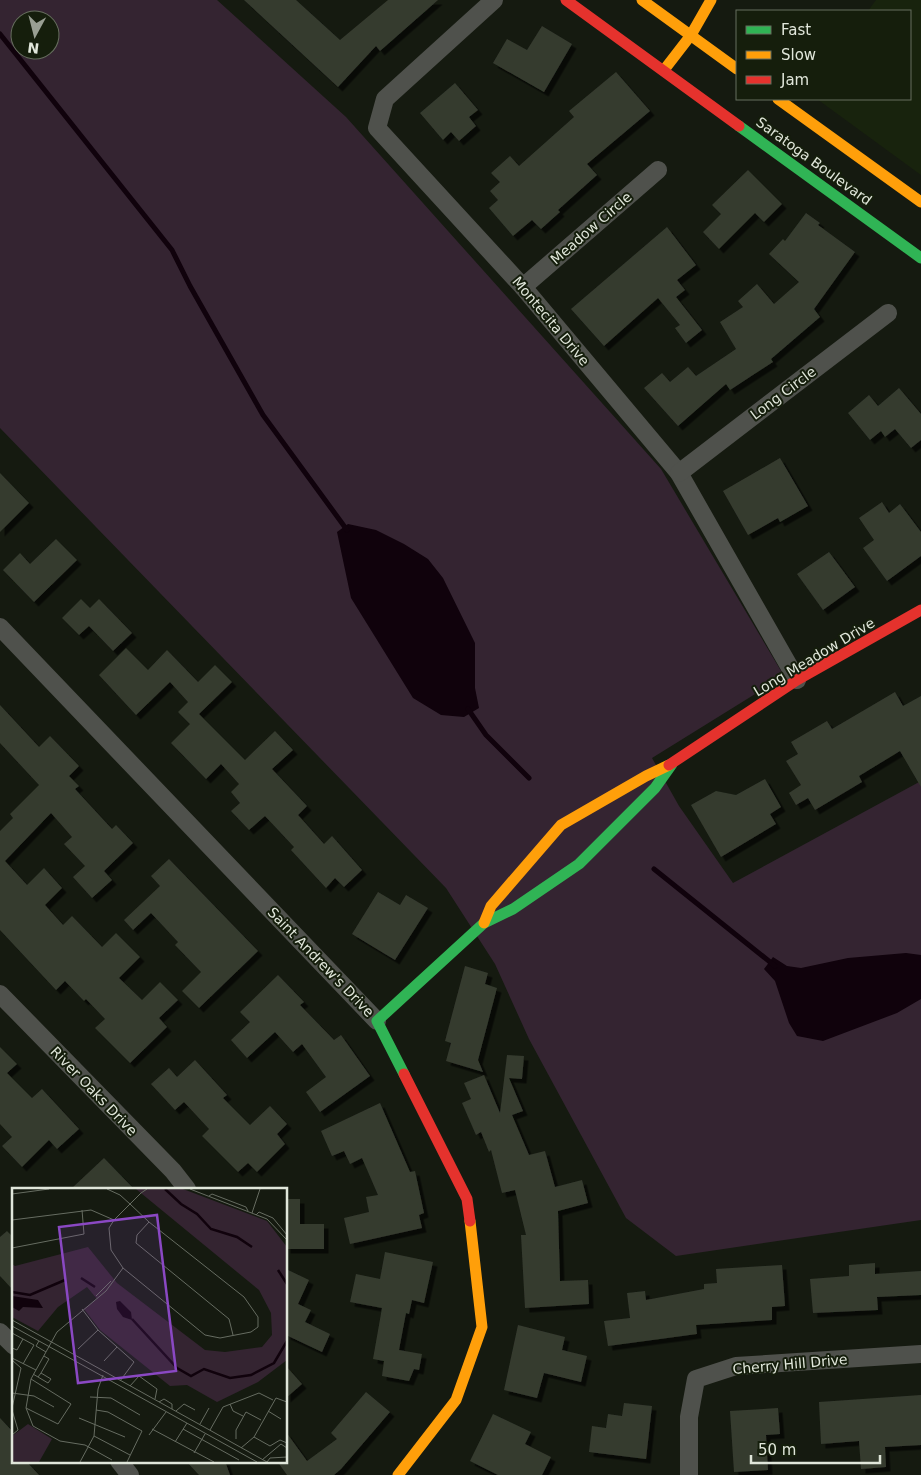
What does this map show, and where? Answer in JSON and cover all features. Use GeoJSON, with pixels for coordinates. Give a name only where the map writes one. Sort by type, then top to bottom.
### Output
{"type":"FeatureCollection","features":[{"type":"Feature","properties":{"kind":"street","name":"Montecita Drive"},"geometry":{"type":"LineString","coordinates":[[494,0],[385,99],[377,128],[523,287],[678,474],[797,680]]}},
{"type":"Feature","properties":{"kind":"street","name":"Saratoga Boulevard"},"geometry":{"type":"LineString","coordinates":[[566,0],[921,258]]}},
{"type":"Feature","properties":{"kind":"street"},"geometry":{"type":"LineString","coordinates":[[642,0],[736,68]]}},
{"type":"Feature","properties":{"kind":"street"},"geometry":{"type":"LineString","coordinates":[[664,70],[691,36],[711,0]]}},
{"type":"Feature","properties":{"kind":"street"},"geometry":{"type":"LineString","coordinates":[[779,100],[921,202]]}},
{"type":"Feature","properties":{"kind":"street","name":"Meadow Circle"},"geometry":{"type":"LineString","coordinates":[[523,287],[658,170]]}},
{"type":"Feature","properties":{"kind":"street","name":"Long Circle"},"geometry":{"type":"LineString","coordinates":[[678,474],[888,313]]}},
{"type":"Feature","properties":{"kind":"street","name":"Long Meadow Drive"},"geometry":{"type":"LineString","coordinates":[[484,923],[491,906],[561,825],[646,776],[672,764],[797,680],[921,610]]}},
{"type":"Feature","properties":{"kind":"street","name":"Saint Andrew's Drive"},"geometry":{"type":"LineString","coordinates":[[0,627],[377,1021],[467,1199],[482,1327],[456,1400],[404,1473]]}},
{"type":"Feature","properties":{"kind":"street","name":"Long Meadow Drive"},"geometry":{"type":"LineString","coordinates":[[377,1021],[484,923],[513,909],[579,864],[654,788],[672,764]]}},
{"type":"Feature","properties":{"kind":"street","name":"River Oaks Drive"},"geometry":{"type":"LineString","coordinates":[[0,994],[173,1171],[186,1188]]}},
{"type":"Feature","properties":{"kind":"street"},"geometry":{"type":"LineString","coordinates":[[0,1332],[12,1344]]}},
{"type":"Feature","properties":{"kind":"street","name":"Cherry Hill Drive"},"geometry":{"type":"LineString","coordinates":[[689,1475],[689,1417],[696,1379],[736,1366],[921,1354]]}},
{"type":"Feature","properties":{"kind":"street"},"geometry":{"type":"LineString","coordinates":[[120,1462],[130,1475]]}},
{"type":"Feature","properties":{"kind":"shaded area"},"geometry":{"type":"Polygon","coordinates":[[[0,0],[217,0],[346,117],[661,469],[784,676],[652,758],[679,806],[733,883],[921,781],[921,1220],[676,1256],[626,1218],[529,1039],[495,964],[446,888],[0,428],[0,0]]]}},
{"type":"Feature","properties":{"kind":"shaded area"},"geometry":{"type":"Polygon","coordinates":[[[876,0],[921,0],[921,175],[818,100],[911,100],[911,10],[869,10],[876,0]]]}},
{"type":"Feature","properties":{"kind":"shaded area"},"geometry":{"type":"Polygon","coordinates":[[[348,524],[376,530],[404,544],[428,559],[443,578],[475,643],[475,688],[479,708],[464,717],[441,715],[413,698],[351,598],[337,532],[348,524]]]}},
{"type":"Feature","properties":{"kind":"shaded area"},"geometry":{"type":"Polygon","coordinates":[[[906,953],[921,955],[921,999],[897,1013],[823,1041],[797,1036],[789,1023],[775,981],[764,969],[773,957],[787,966],[801,968],[848,958],[906,953]]]}},
{"type":"Feature","properties":{"kind":"building"},"geometry":{"type":"Polygon","coordinates":[[[244,0],[296,0],[340,40],[388,0],[438,0],[380,51],[376,46],[338,87],[244,0]]]}},
{"type":"Feature","properties":{"kind":"building"},"geometry":{"type":"Polygon","coordinates":[[[542,26],[572,44],[544,92],[493,63],[507,39],[527,50],[542,26]]]}},
{"type":"Feature","properties":{"kind":"building"},"geometry":{"type":"Polygon","coordinates":[[[616,72],[650,111],[587,164],[597,175],[558,210],[560,212],[541,229],[532,220],[513,236],[489,208],[498,200],[490,191],[500,182],[491,173],[510,156],[519,166],[574,117],[569,111],[616,72]]]}},
{"type":"Feature","properties":{"kind":"building"},"geometry":{"type":"Polygon","coordinates":[[[455,83],[478,110],[469,117],[476,126],[459,141],[451,132],[443,140],[420,113],[455,83]]]}},
{"type":"Feature","properties":{"kind":"building"},"geometry":{"type":"Polygon","coordinates":[[[748,170],[782,204],[764,222],[755,213],[719,249],[703,232],[721,214],[712,205],[748,170]]]}},
{"type":"Feature","properties":{"kind":"building"},"geometry":{"type":"Polygon","coordinates":[[[806,213],[820,223],[818,225],[855,252],[814,309],[820,317],[771,359],[773,362],[730,390],[726,384],[678,426],[644,388],[662,373],[670,382],[688,367],[696,376],[736,349],[720,322],[743,307],[738,301],[757,284],[774,304],[799,282],[769,254],[783,239],[785,241],[806,213]]]}},
{"type":"Feature","properties":{"kind":"building"},"geometry":{"type":"Polygon","coordinates":[[[667,227],[696,265],[677,280],[685,290],[676,297],[702,330],[686,343],[675,328],[680,325],[658,298],[604,346],[571,309],[667,227]]]}},
{"type":"Feature","properties":{"kind":"building"},"geometry":{"type":"Polygon","coordinates":[[[899,388],[921,414],[921,440],[911,448],[895,429],[885,437],[881,431],[870,440],[848,413],[869,395],[878,406],[899,388]]]}},
{"type":"Feature","properties":{"kind":"building"},"geometry":{"type":"Polygon","coordinates":[[[780,458],[808,506],[780,522],[778,518],[748,535],[723,491],[780,458]]]}},
{"type":"Feature","properties":{"kind":"building"},"geometry":{"type":"Polygon","coordinates":[[[0,473],[29,503],[0,532],[0,473]]]}},
{"type":"Feature","properties":{"kind":"building"},"geometry":{"type":"Polygon","coordinates":[[[882,502],[889,513],[900,504],[921,532],[921,556],[887,581],[863,548],[874,540],[859,518],[882,502]]]}},
{"type":"Feature","properties":{"kind":"building"},"geometry":{"type":"Polygon","coordinates":[[[56,539],[77,560],[34,602],[3,570],[20,553],[30,564],[56,539]]]}},
{"type":"Feature","properties":{"kind":"building"},"geometry":{"type":"Polygon","coordinates":[[[829,552],[855,587],[823,610],[797,574],[829,552]]]}},
{"type":"Feature","properties":{"kind":"building"},"geometry":{"type":"Polygon","coordinates":[[[81,599],[90,608],[99,599],[132,633],[113,651],[89,626],[79,635],[62,618],[81,599]]]}},
{"type":"Feature","properties":{"kind":"building"},"geometry":{"type":"Polygon","coordinates":[[[126,648],[148,670],[167,650],[198,682],[215,665],[232,682],[199,714],[245,760],[275,731],[293,750],[272,769],[307,806],[298,815],[324,844],[332,836],[362,870],[344,887],[335,878],[326,888],[291,850],[294,847],[265,816],[249,830],[231,811],[240,803],[231,792],[239,784],[221,764],[206,779],[171,743],[190,724],[178,712],[188,702],[170,682],[136,715],[99,675],[126,648]]]}},
{"type":"Feature","properties":{"kind":"building"},"geometry":{"type":"Polygon","coordinates":[[[895,692],[903,706],[921,696],[921,787],[900,751],[859,776],[862,782],[815,810],[808,798],[796,805],[789,793],[801,785],[786,761],[798,754],[791,742],[827,721],[832,729],[895,692]]]}},
{"type":"Feature","properties":{"kind":"building"},"geometry":{"type":"Polygon","coordinates":[[[0,705],[39,747],[50,736],[79,766],[69,776],[79,786],[75,789],[112,829],[116,825],[133,843],[104,871],[112,880],[92,898],[73,877],[85,866],[64,844],[72,837],[51,813],[5,861],[27,885],[44,868],[62,888],[45,905],[63,925],[72,916],[102,947],[116,933],[140,957],[119,978],[142,1000],[160,982],[178,1000],[159,1018],[167,1027],[130,1063],[95,1028],[105,1019],[86,999],[84,1001],[65,981],[56,990],[0,930],[0,831],[13,818],[10,814],[39,785],[0,743],[0,705]]]}},
{"type":"Feature","properties":{"kind":"building"},"geometry":{"type":"Polygon","coordinates":[[[765,779],[781,807],[770,814],[776,824],[721,857],[691,805],[716,791],[736,795],[765,779]]]}},
{"type":"Feature","properties":{"kind":"building"},"geometry":{"type":"Polygon","coordinates":[[[169,859],[258,951],[199,1008],[182,991],[201,972],[175,945],[178,942],[151,913],[133,930],[124,920],[160,886],[151,876],[169,859]]]}},
{"type":"Feature","properties":{"kind":"building"},"geometry":{"type":"Polygon","coordinates":[[[378,892],[400,905],[406,895],[428,908],[395,960],[352,934],[378,892]]]}},
{"type":"Feature","properties":{"kind":"building"},"geometry":{"type":"Polygon","coordinates":[[[465,966],[488,973],[485,984],[497,988],[478,1060],[483,1072],[446,1061],[451,1043],[445,1041],[465,966]]]}},
{"type":"Feature","properties":{"kind":"building"},"geometry":{"type":"Polygon","coordinates":[[[278,975],[304,1002],[300,1005],[334,1040],[341,1035],[370,1076],[320,1112],[306,1092],[326,1077],[302,1044],[293,1052],[275,1032],[247,1058],[231,1040],[250,1022],[240,1012],[278,975]]]}},
{"type":"Feature","properties":{"kind":"building"},"geometry":{"type":"Polygon","coordinates":[[[0,1047],[17,1064],[7,1073],[32,1098],[42,1089],[79,1129],[57,1149],[49,1140],[22,1167],[2,1146],[12,1137],[0,1124],[0,1047]]]}},
{"type":"Feature","properties":{"kind":"building"},"geometry":{"type":"Polygon","coordinates":[[[507,1055],[524,1056],[522,1079],[509,1078],[523,1111],[512,1115],[529,1155],[545,1151],[555,1187],[582,1180],[588,1203],[558,1211],[560,1281],[588,1280],[589,1304],[525,1308],[521,1235],[526,1235],[515,1190],[502,1193],[491,1150],[489,1152],[481,1132],[476,1135],[462,1103],[471,1099],[464,1083],[484,1075],[500,1113],[507,1055]]]}},
{"type":"Feature","properties":{"kind":"building"},"geometry":{"type":"Polygon","coordinates":[[[195,1060],[227,1095],[223,1098],[250,1125],[270,1106],[287,1124],[277,1134],[285,1144],[257,1172],[248,1163],[238,1172],[202,1136],[209,1129],[184,1102],[175,1110],[151,1084],[169,1068],[177,1077],[195,1060]]]}},
{"type":"Feature","properties":{"kind":"building"},"geometry":{"type":"Polygon","coordinates":[[[380,1103],[410,1172],[415,1171],[424,1213],[419,1215],[422,1228],[350,1244],[344,1218],[369,1212],[366,1197],[378,1195],[362,1158],[350,1164],[344,1151],[332,1156],[321,1131],[380,1103]]]}},
{"type":"Feature","properties":{"kind":"building"},"geometry":{"type":"Polygon","coordinates":[[[104,1158],[133,1188],[72,1188],[104,1158]]]}},
{"type":"Feature","properties":{"kind":"building"},"geometry":{"type":"Polygon","coordinates":[[[288,1199],[300,1199],[300,1224],[324,1224],[324,1249],[288,1249],[288,1199]]]}},
{"type":"Feature","properties":{"kind":"building"},"geometry":{"type":"Polygon","coordinates":[[[7,1231],[12,1236],[12,1289],[0,1276],[0,1237],[7,1231]]]}},
{"type":"Feature","properties":{"kind":"building"},"geometry":{"type":"Polygon","coordinates":[[[385,1252],[433,1262],[424,1303],[412,1300],[409,1314],[406,1313],[399,1350],[422,1354],[419,1370],[414,1369],[409,1381],[382,1376],[384,1361],[373,1359],[382,1308],[350,1302],[356,1274],[380,1279],[385,1252]]]}},
{"type":"Feature","properties":{"kind":"building"},"geometry":{"type":"Polygon","coordinates":[[[875,1263],[875,1274],[921,1271],[921,1295],[877,1297],[878,1310],[813,1313],[810,1279],[849,1276],[849,1265],[875,1263]]]}},
{"type":"Feature","properties":{"kind":"building"},"geometry":{"type":"Polygon","coordinates":[[[782,1265],[785,1306],[772,1307],[772,1320],[696,1325],[697,1334],[608,1346],[604,1321],[630,1318],[627,1293],[645,1291],[646,1300],[704,1289],[704,1284],[717,1283],[716,1269],[782,1265]]]}},
{"type":"Feature","properties":{"kind":"building"},"geometry":{"type":"Polygon","coordinates":[[[288,1270],[309,1280],[298,1304],[311,1310],[305,1322],[330,1334],[322,1352],[288,1336],[288,1270]]]}},
{"type":"Feature","properties":{"kind":"building"},"geometry":{"type":"Polygon","coordinates":[[[518,1325],[565,1337],[562,1350],[587,1356],[581,1382],[544,1373],[537,1398],[504,1390],[518,1325]]]}},
{"type":"Feature","properties":{"kind":"building"},"geometry":{"type":"Polygon","coordinates":[[[288,1368],[302,1384],[288,1396],[288,1368]]]}},
{"type":"Feature","properties":{"kind":"building"},"geometry":{"type":"Polygon","coordinates":[[[366,1392],[390,1412],[334,1475],[287,1475],[278,1462],[288,1462],[288,1435],[307,1461],[337,1439],[331,1433],[366,1392]]]}},
{"type":"Feature","properties":{"kind":"building"},"geometry":{"type":"Polygon","coordinates":[[[921,1395],[921,1445],[885,1447],[886,1467],[861,1469],[859,1441],[821,1444],[819,1402],[921,1395]]]}},
{"type":"Feature","properties":{"kind":"building"},"geometry":{"type":"Polygon","coordinates":[[[624,1403],[652,1406],[646,1459],[589,1452],[592,1426],[606,1428],[608,1414],[622,1416],[624,1403]]]}},
{"type":"Feature","properties":{"kind":"building"},"geometry":{"type":"Polygon","coordinates":[[[778,1408],[780,1434],[766,1435],[768,1470],[734,1472],[730,1411],[778,1408]]]}},
{"type":"Feature","properties":{"kind":"building"},"geometry":{"type":"Polygon","coordinates":[[[493,1414],[531,1432],[525,1444],[551,1457],[542,1475],[498,1475],[470,1461],[493,1414]]]}},
{"type":"Feature","properties":{"kind":"building"},"geometry":{"type":"Polygon","coordinates":[[[0,1418],[12,1431],[12,1462],[27,1462],[39,1475],[0,1475],[0,1418]]]}},
{"type":"Feature","properties":{"kind":"building"},"geometry":{"type":"Polygon","coordinates":[[[187,1462],[225,1462],[230,1475],[199,1475],[187,1462]]]}},
{"type":"Feature","properties":{"kind":"waterway"},"geometry":{"type":"LineString","coordinates":[[0,34],[172,250],[190,286],[263,415],[347,530]]}},
{"type":"Feature","properties":{"kind":"waterway"},"geometry":{"type":"LineString","coordinates":[[468,709],[486,735],[529,778]]}},
{"type":"Feature","properties":{"kind":"waterway"},"geometry":{"type":"LineString","coordinates":[[654,869],[775,966]]}},
{"type":"Feature","properties":{"kind":"traffic: fast"},"geometry":{"type":"LineString","coordinates":[[739,126],[921,258]]}},
{"type":"Feature","properties":{"kind":"traffic: fast"},"geometry":{"type":"LineString","coordinates":[[404,1074],[377,1021],[484,923],[513,909],[579,864],[655,788],[672,764]]}},
{"type":"Feature","properties":{"kind":"traffic: slow"},"geometry":{"type":"LineString","coordinates":[[642,0],[736,68]]}},
{"type":"Feature","properties":{"kind":"traffic: slow"},"geometry":{"type":"LineString","coordinates":[[664,70],[691,35],[711,0]]}},
{"type":"Feature","properties":{"kind":"traffic: slow"},"geometry":{"type":"LineString","coordinates":[[779,100],[921,202]]}},
{"type":"Feature","properties":{"kind":"traffic: slow"},"geometry":{"type":"LineString","coordinates":[[484,923],[491,906],[561,825],[646,776],[669,765]]}},
{"type":"Feature","properties":{"kind":"traffic: slow"},"geometry":{"type":"LineString","coordinates":[[398,1475],[456,1400],[482,1327],[470,1221]]}},
{"type":"Feature","properties":{"kind":"traffic: jam"},"geometry":{"type":"LineString","coordinates":[[566,0],[739,126]]}},
{"type":"Feature","properties":{"kind":"traffic: jam"},"geometry":{"type":"LineString","coordinates":[[669,765],[797,680],[921,610]]}},
{"type":"Feature","properties":{"kind":"traffic: jam"},"geometry":{"type":"LineString","coordinates":[[404,1074],[467,1199],[470,1221]]}}]}
